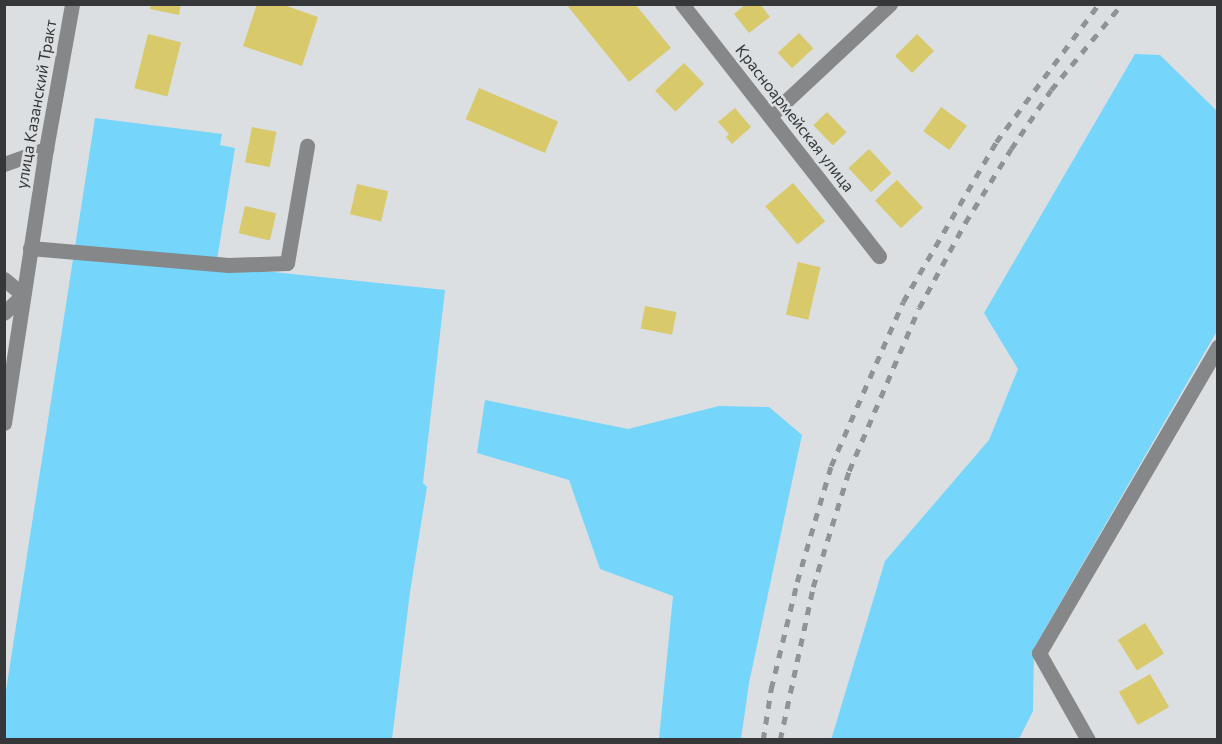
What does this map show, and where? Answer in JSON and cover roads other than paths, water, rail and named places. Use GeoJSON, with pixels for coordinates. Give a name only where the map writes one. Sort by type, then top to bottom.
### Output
{"type":"FeatureCollection","features":[{"type":"Feature","properties":{"kind":"street","name":"улица Казанский Тракт"},"geometry":{"type":"LineString","coordinates":[[5,411],[46,149],[72,4]]}},
{"type":"Feature","properties":{"kind":"street","name":"Красноармейская улица"},"geometry":{"type":"LineString","coordinates":[[682,4],[879,256]]}},
{"type":"Feature","properties":{"kind":"street"},"geometry":{"type":"LineString","coordinates":[[771,115],[890,4]]}},
{"type":"Feature","properties":{"kind":"street"},"geometry":{"type":"LineString","coordinates":[[30,248],[228,265],[287,263],[307,146]]}},
{"type":"Feature","properties":{"kind":"street"},"geometry":{"type":"LineString","coordinates":[[4,164],[46,149]]}},
{"type":"Feature","properties":{"kind":"street"},"geometry":{"type":"LineString","coordinates":[[4,279],[23,295],[4,313]]}},
{"type":"Feature","properties":{"kind":"street"},"geometry":{"type":"LineString","coordinates":[[1088,740],[1039,653],[1218,346]]}},
{"type":"Feature","properties":{"kind":"railway"},"geometry":{"type":"LineString","coordinates":[[763,740],[771,689],[797,582],[831,466],[903,302],[996,142],[1099,4]]}},
{"type":"Feature","properties":{"kind":"railway"},"geometry":{"type":"LineString","coordinates":[[780,740],[813,587],[849,471],[919,308],[965,223],[1011,149],[1051,90],[1122,4]]}}]}
